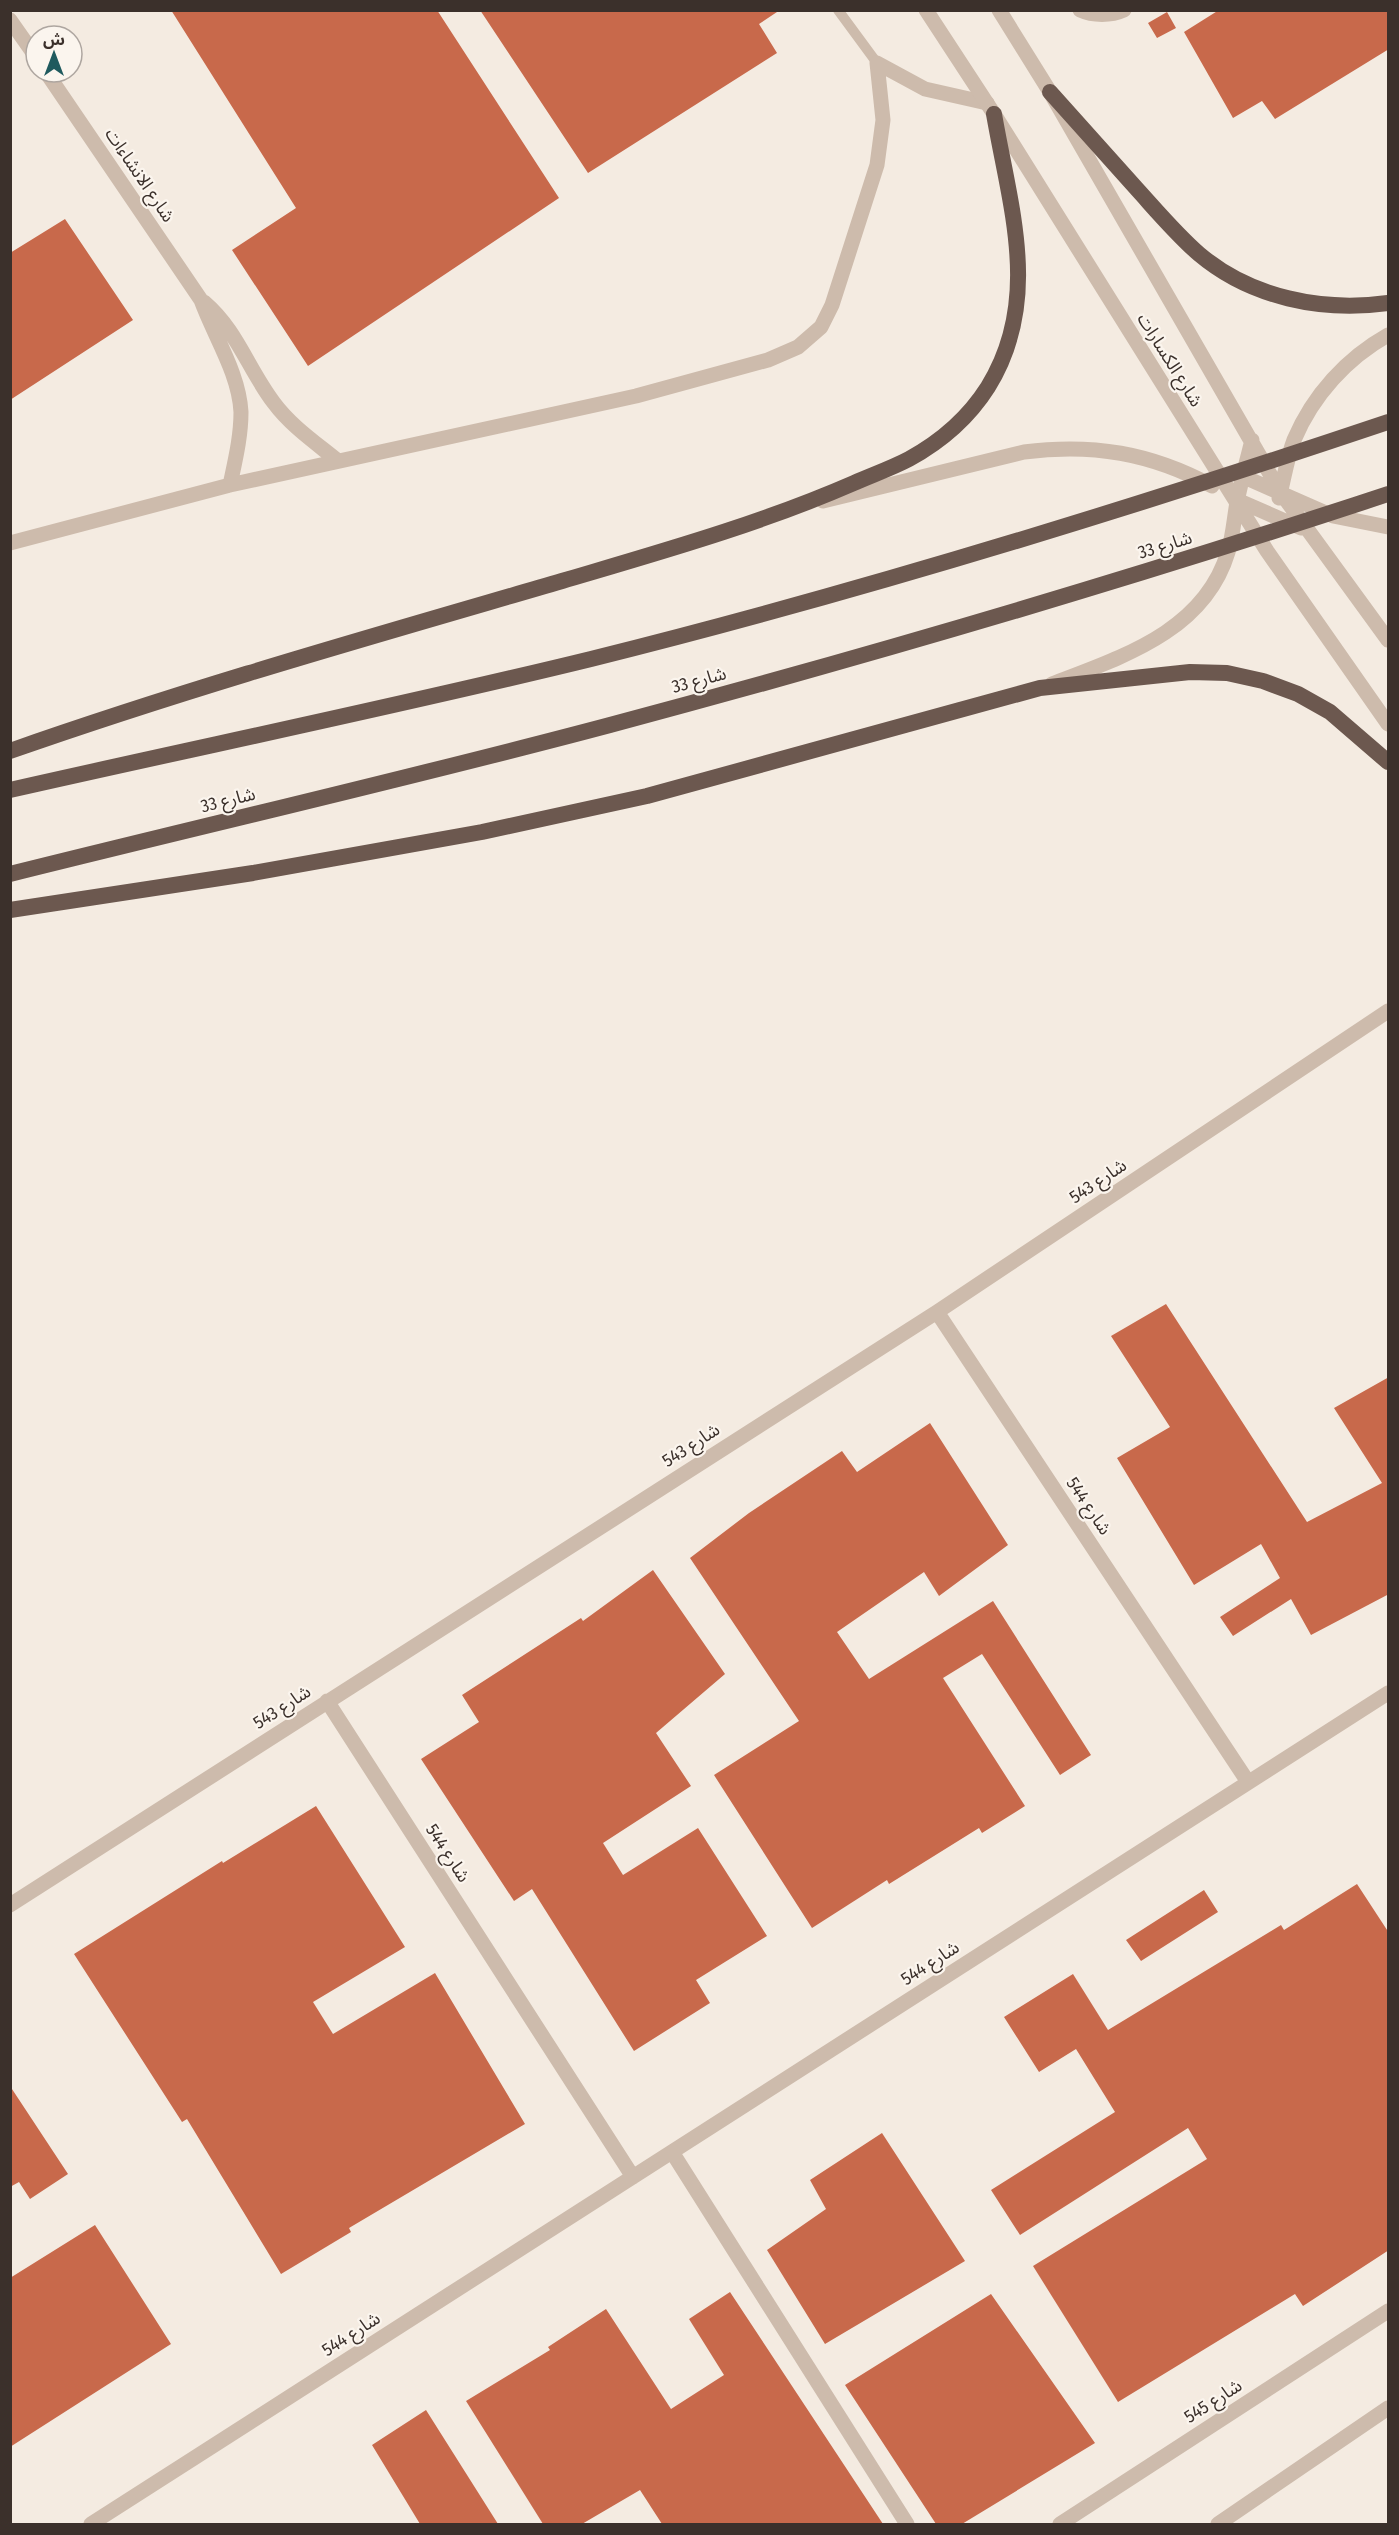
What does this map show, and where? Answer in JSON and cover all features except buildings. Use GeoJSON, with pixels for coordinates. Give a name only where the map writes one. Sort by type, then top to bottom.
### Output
{"type":"FeatureCollection","features":[{"type":"Feature","properties":{"kind":"highway"},"geometry":{"type":"LineString","coordinates":[[1050,92],[1180,237],[1223,271],[1263,290],[1298,301],[1352,306],[1389,303]]}},
{"type":"Feature","properties":{"kind":"highway"},"geometry":{"type":"LineString","coordinates":[[10,751],[205,686],[647,556],[800,507],[907,460],[930,446],[970,411],[999,367],[1010,341],[1020,287],[1019,260],[990,108]]}},
{"type":"Feature","properties":{"kind":"highway"},"geometry":{"type":"LineString","coordinates":[[10,790],[591,659],[944,562],[1119,510],[1389,422]]}},
{"type":"Feature","properties":{"kind":"highway","name":"شارع 33"},"geometry":{"type":"LineString","coordinates":[[10,874],[606,726],[960,627],[1389,495]]}},
{"type":"Feature","properties":{"kind":"highway"},"geometry":{"type":"LineString","coordinates":[[10,910],[353,856],[564,815],[647,796],[1040,688],[1190,672],[1227,674],[1254,679],[1298,694],[1330,712],[1389,762]]}},
{"type":"Feature","properties":{"kind":"street","name":"شارع الكسارات"},"geometry":{"type":"LineString","coordinates":[[926,10],[990,108],[1210,461],[1238,500],[1267,551],[1389,724]]}},
{"type":"Feature","properties":{"kind":"street","name":"شارع الكسارات"},"geometry":{"type":"LineString","coordinates":[[999,10],[1050,92],[1165,296],[1252,440],[1281,493],[1389,640]]}},
{"type":"Feature","properties":{"kind":"street"},"geometry":{"type":"LineString","coordinates":[[1084,12],[1116,14],[1124,10]]}},
{"type":"Feature","properties":{"kind":"street"},"geometry":{"type":"LineString","coordinates":[[10,20],[24,40]]}},
{"type":"Feature","properties":{"kind":"street"},"geometry":{"type":"LineString","coordinates":[[877,63],[925,89],[990,108]]}},
{"type":"Feature","properties":{"kind":"street"},"geometry":{"type":"LineString","coordinates":[[10,543],[230,485],[636,396],[768,360],[809,340],[825,319],[844,273],[879,157],[883,108],[877,63]]}},
{"type":"Feature","properties":{"kind":"street","name":"شارع الانشاءات"},"geometry":{"type":"LineString","coordinates":[[54,84],[201,300],[213,333],[230,368],[239,399],[240,432],[230,485]]}},
{"type":"Feature","properties":{"kind":"street","name":"شارع الانشاءات"},"geometry":{"type":"LineString","coordinates":[[201,300],[221,316],[273,402],[298,429],[338,461]]}},
{"type":"Feature","properties":{"kind":"street"},"geometry":{"type":"LineString","coordinates":[[1267,551],[1294,440],[1332,378],[1369,345],[1389,335]]}},
{"type":"Feature","properties":{"kind":"street"},"geometry":{"type":"LineString","coordinates":[[1040,688],[1150,644],[1175,627],[1197,606],[1215,582],[1228,552],[1252,440]]}},
{"type":"Feature","properties":{"kind":"street"},"geometry":{"type":"LineString","coordinates":[[800,507],[1023,452],[1056,447],[1090,447],[1155,459],[1186,472],[1238,500],[1309,531]]}},
{"type":"Feature","properties":{"kind":"street"},"geometry":{"type":"LineString","coordinates":[[1210,461],[1333,516],[1389,527]]}},
{"type":"Feature","properties":{"kind":"street","name":"شارع 543"},"geometry":{"type":"LineString","coordinates":[[10,1905],[937,1312],[1389,1011]]}},
{"type":"Feature","properties":{"kind":"street","name":"شارع 544"},"geometry":{"type":"LineString","coordinates":[[937,1312],[1248,1782]]}},
{"type":"Feature","properties":{"kind":"street","name":"شارع 544"},"geometry":{"type":"LineString","coordinates":[[91,2524],[1389,1693]]}},
{"type":"Feature","properties":{"kind":"street","name":"شارع 544"},"geometry":{"type":"LineString","coordinates":[[327,1701],[633,2177]]}},
{"type":"Feature","properties":{"kind":"street"},"geometry":{"type":"LineString","coordinates":[[672,2152],[908,2524]]}},
{"type":"Feature","properties":{"kind":"street","name":"شارع 545"},"geometry":{"type":"LineString","coordinates":[[1060,2524],[1389,2311]]}},
{"type":"Feature","properties":{"kind":"street"},"geometry":{"type":"LineString","coordinates":[[1218,2524],[1389,2408]]}},
{"type":"Feature","properties":{"kind":"lane"},"geometry":{"type":"LineString","coordinates":[[838,10],[877,63]]}}]}
